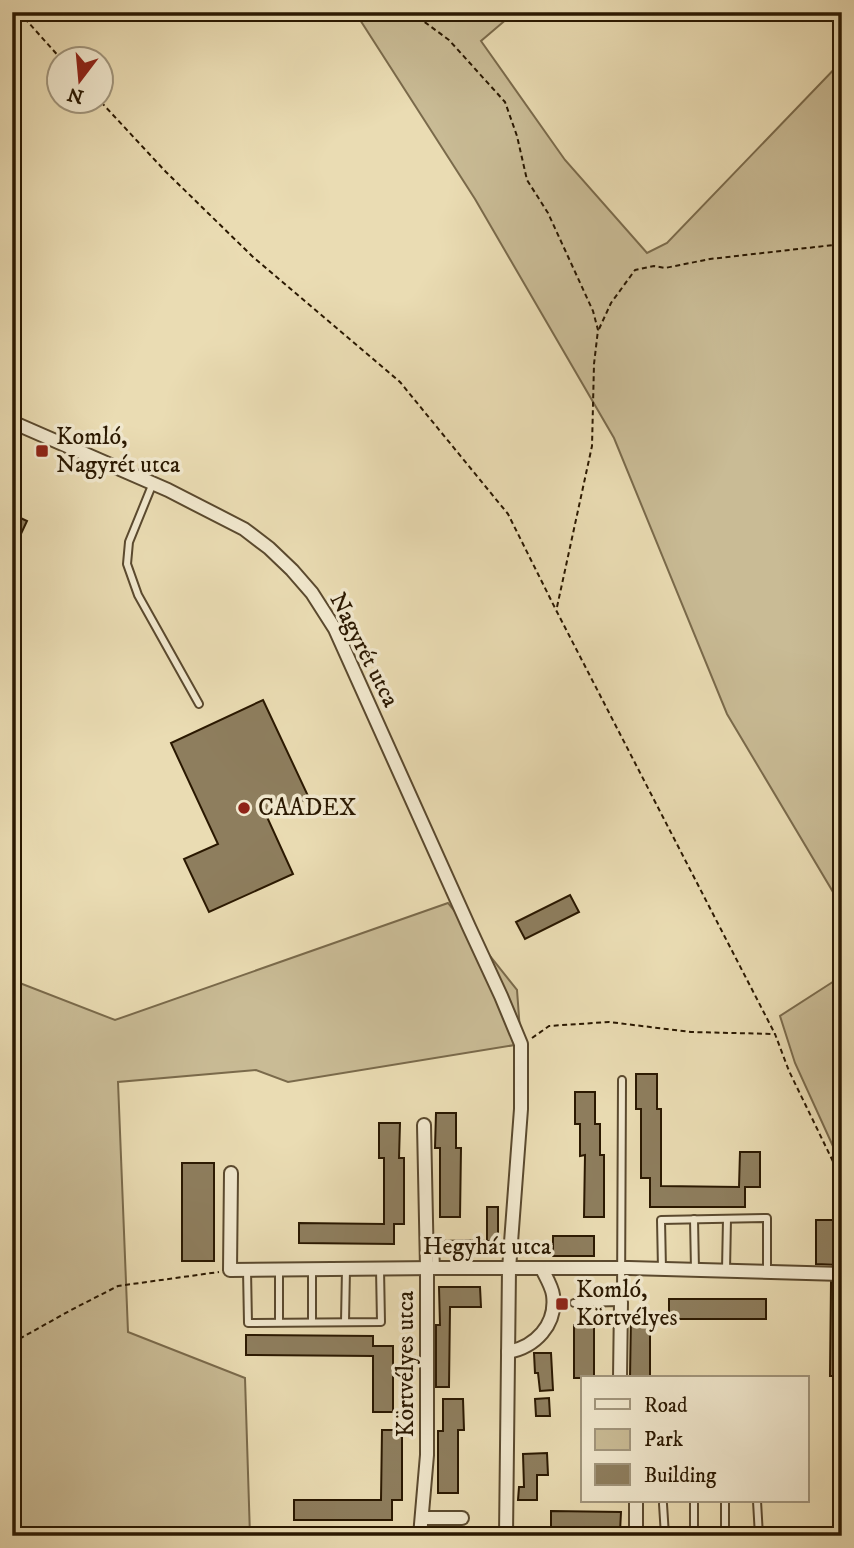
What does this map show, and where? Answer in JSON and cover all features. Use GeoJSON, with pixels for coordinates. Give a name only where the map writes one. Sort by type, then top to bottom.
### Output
{"type":"FeatureCollection","features":[{"type":"Feature","properties":{"kind":"street","name":"Nagyrét utca"},"geometry":{"type":"LineString","coordinates":[[12,422],[153,483],[244,529],[269,548],[312,593],[335,629],[521,1044]]}},
{"type":"Feature","properties":{"kind":"street"},"geometry":{"type":"LineString","coordinates":[[506,1536],[509,1269],[521,1109],[521,1044]]}},
{"type":"Feature","properties":{"kind":"street","name":"Körtvélyes utca"},"geometry":{"type":"LineString","coordinates":[[420,1536],[427,1455],[432,1268],[424,1125]]}},
{"type":"Feature","properties":{"kind":"street"},"geometry":{"type":"LineString","coordinates":[[230,1270],[231,1172]]}},
{"type":"Feature","properties":{"kind":"street","name":"Hegyhát utca"},"geometry":{"type":"LineString","coordinates":[[230,1270],[620,1268],[842,1274]]}},
{"type":"Feature","properties":{"kind":"street"},"geometry":{"type":"LineString","coordinates":[[508,1352],[520,1350],[548,1328],[553,1295],[542,1269]]}},
{"type":"Feature","properties":{"kind":"street"},"geometry":{"type":"LineString","coordinates":[[620,1376],[621,1303]]}},
{"type":"Feature","properties":{"kind":"street"},"geometry":{"type":"LineString","coordinates":[[636,1502],[636,1536]]}},
{"type":"Feature","properties":{"kind":"street"},"geometry":{"type":"LineString","coordinates":[[422,1518],[462,1518]]}},
{"type":"Feature","properties":{"kind":"lane"},"geometry":{"type":"LineString","coordinates":[[153,483],[129,542],[127,564],[138,595],[199,704]]}},
{"type":"Feature","properties":{"kind":"lane"},"geometry":{"type":"LineString","coordinates":[[574,1303],[621,1303],[622,1080]]}},
{"type":"Feature","properties":{"kind":"lane"},"geometry":{"type":"LineString","coordinates":[[694,1219],[695,1270]]}},
{"type":"Feature","properties":{"kind":"lane"},"geometry":{"type":"LineString","coordinates":[[726,1271],[727,1219]]}},
{"type":"Feature","properties":{"kind":"lane"},"geometry":{"type":"LineString","coordinates":[[662,1269],[661,1220],[767,1219],[767,1272]]}},
{"type":"Feature","properties":{"kind":"lane"},"geometry":{"type":"LineString","coordinates":[[432,1268],[435,1245],[482,1244]]}},
{"type":"Feature","properties":{"kind":"lane"},"geometry":{"type":"LineString","coordinates":[[312,1269],[312,1322]]}},
{"type":"Feature","properties":{"kind":"lane"},"geometry":{"type":"LineString","coordinates":[[345,1322],[346,1269]]}},
{"type":"Feature","properties":{"kind":"lane"},"geometry":{"type":"LineString","coordinates":[[247,1270],[248,1323],[381,1322],[380,1269]]}},
{"type":"Feature","properties":{"kind":"lane"},"geometry":{"type":"LineString","coordinates":[[279,1270],[279,1322]]}},
{"type":"Feature","properties":{"kind":"lane"},"geometry":{"type":"LineString","coordinates":[[694,1502],[694,1536]]}},
{"type":"Feature","properties":{"kind":"lane"},"geometry":{"type":"LineString","coordinates":[[725,1502],[725,1536]]}},
{"type":"Feature","properties":{"kind":"lane"},"geometry":{"type":"LineString","coordinates":[[757,1502],[759,1536]]}},
{"type":"Feature","properties":{"kind":"lane"},"geometry":{"type":"LineString","coordinates":[[663,1504],[665,1536]]}},
{"type":"Feature","properties":{"kind":"path"},"geometry":{"type":"LineString","coordinates":[[19,12],[49,46]]}},
{"type":"Feature","properties":{"kind":"path"},"geometry":{"type":"LineString","coordinates":[[411,12],[449,40],[505,102],[517,136],[527,180],[548,212],[593,311],[598,330]]}},
{"type":"Feature","properties":{"kind":"path"},"geometry":{"type":"LineString","coordinates":[[114,116],[166,172],[252,256],[400,382],[508,513],[775,1034],[789,1071],[842,1180]]}},
{"type":"Feature","properties":{"kind":"path"},"geometry":{"type":"LineString","coordinates":[[556,610],[593,446],[594,364],[598,330],[611,303],[635,270],[842,244]]}},
{"type":"Feature","properties":{"kind":"path"},"geometry":{"type":"LineString","coordinates":[[521,1044],[549,1026],[609,1021],[691,1032],[775,1034]]}},
{"type":"Feature","properties":{"kind":"path"},"geometry":{"type":"LineString","coordinates":[[12,1343],[118,1286],[230,1270]]}},
{"type":"Feature","properties":{"kind":"green space"},"geometry":{"type":"Polygon","coordinates":[[[355,12],[515,12],[481,41],[565,160],[647,253],[667,243],[842,61],[842,907],[727,714],[614,438],[475,199],[355,12]]]}},
{"type":"Feature","properties":{"kind":"green space"},"geometry":{"type":"Polygon","coordinates":[[[448,903],[517,990],[521,1044],[288,1082],[256,1070],[118,1082],[128,1332],[245,1378],[250,1536],[12,1536],[12,980],[115,1020],[448,903]]]}},
{"type":"Feature","properties":{"kind":"green space"},"geometry":{"type":"Polygon","coordinates":[[[842,976],[842,1166],[795,1063],[780,1016],[842,976]]]}},
{"type":"Feature","properties":{"kind":"building"},"geometry":{"type":"Polygon","coordinates":[[[12,514],[27,521],[12,553],[12,514]]]}},
{"type":"Feature","properties":{"kind":"building","name":"CAADEX"},"geometry":{"type":"Polygon","coordinates":[[[263,700],[309,798],[267,817],[293,874],[209,912],[184,859],[218,844],[171,743],[263,700]]]}},
{"type":"Feature","properties":{"kind":"building"},"geometry":{"type":"Polygon","coordinates":[[[570,895],[579,912],[525,939],[516,922],[570,895]]]}},
{"type":"Feature","properties":{"kind":"building"},"geometry":{"type":"Polygon","coordinates":[[[636,1074],[657,1074],[657,1109],[661,1109],[661,1186],[739,1187],[740,1152],[760,1152],[760,1187],[745,1187],[745,1207],[650,1207],[650,1178],[641,1178],[641,1109],[636,1109],[636,1074]]]}},
{"type":"Feature","properties":{"kind":"building"},"geometry":{"type":"Polygon","coordinates":[[[575,1092],[595,1092],[595,1124],[600,1124],[600,1155],[604,1155],[604,1217],[584,1217],[585,1155],[580,1156],[580,1124],[575,1124],[575,1092]]]}},
{"type":"Feature","properties":{"kind":"building"},"geometry":{"type":"Polygon","coordinates":[[[436,1113],[456,1113],[456,1148],[461,1148],[460,1217],[440,1217],[440,1148],[435,1148],[436,1113]]]}},
{"type":"Feature","properties":{"kind":"building"},"geometry":{"type":"Polygon","coordinates":[[[379,1123],[400,1123],[399,1158],[404,1158],[404,1224],[394,1224],[394,1244],[299,1243],[299,1223],[384,1224],[384,1158],[379,1158],[379,1123]]]}},
{"type":"Feature","properties":{"kind":"building"},"geometry":{"type":"Polygon","coordinates":[[[182,1163],[214,1163],[214,1261],[182,1261],[182,1163]]]}},
{"type":"Feature","properties":{"kind":"building"},"geometry":{"type":"Polygon","coordinates":[[[487,1207],[498,1207],[498,1241],[487,1241],[487,1207]]]}},
{"type":"Feature","properties":{"kind":"building"},"geometry":{"type":"Polygon","coordinates":[[[816,1220],[840,1220],[839,1265],[816,1264],[816,1220]]]}},
{"type":"Feature","properties":{"kind":"building"},"geometry":{"type":"Polygon","coordinates":[[[553,1236],[594,1236],[594,1256],[553,1256],[553,1236]]]}},
{"type":"Feature","properties":{"kind":"building"},"geometry":{"type":"Polygon","coordinates":[[[831,1282],[842,1283],[841,1376],[830,1376],[831,1282]]]}},
{"type":"Feature","properties":{"kind":"building"},"geometry":{"type":"Polygon","coordinates":[[[439,1287],[480,1287],[481,1307],[450,1307],[449,1387],[436,1387],[436,1325],[440,1325],[439,1287]]]}},
{"type":"Feature","properties":{"kind":"building"},"geometry":{"type":"Polygon","coordinates":[[[669,1299],[766,1299],[766,1319],[669,1319],[669,1299]]]}},
{"type":"Feature","properties":{"kind":"building"},"geometry":{"type":"Polygon","coordinates":[[[631,1315],[650,1316],[650,1376],[630,1376],[631,1315]]]}},
{"type":"Feature","properties":{"kind":"building"},"geometry":{"type":"Polygon","coordinates":[[[574,1325],[594,1326],[594,1376],[574,1378],[574,1325]]]}},
{"type":"Feature","properties":{"kind":"building"},"geometry":{"type":"Polygon","coordinates":[[[246,1335],[373,1336],[373,1346],[393,1346],[393,1412],[373,1412],[373,1356],[246,1355],[246,1335]]]}},
{"type":"Feature","properties":{"kind":"building"},"geometry":{"type":"Polygon","coordinates":[[[534,1353],[551,1353],[553,1390],[540,1391],[538,1373],[535,1373],[534,1353]]]}},
{"type":"Feature","properties":{"kind":"building"},"geometry":{"type":"Polygon","coordinates":[[[549,1398],[550,1416],[536,1416],[535,1399],[549,1398]]]}},
{"type":"Feature","properties":{"kind":"building"},"geometry":{"type":"Polygon","coordinates":[[[443,1399],[463,1399],[464,1430],[458,1430],[458,1493],[438,1493],[438,1431],[443,1431],[443,1399]]]}},
{"type":"Feature","properties":{"kind":"building"},"geometry":{"type":"Polygon","coordinates":[[[382,1430],[402,1430],[402,1500],[392,1500],[392,1520],[294,1520],[294,1500],[381,1500],[382,1430]]]}},
{"type":"Feature","properties":{"kind":"building"},"geometry":{"type":"Polygon","coordinates":[[[547,1453],[548,1475],[537,1475],[537,1500],[518,1500],[519,1487],[524,1487],[523,1454],[547,1453]]]}},
{"type":"Feature","properties":{"kind":"building"},"geometry":{"type":"Polygon","coordinates":[[[551,1511],[621,1512],[620,1532],[551,1531],[551,1511]]]}},
{"type":"Feature","properties":{"kind":"place","name":"Komló, Nagyrét utca"},"geometry":{"type":"Point","coordinates":[42,451]}},
{"type":"Feature","properties":{"kind":"place","name":"CAADEX"},"geometry":{"type":"Point","coordinates":[244,808]}},
{"type":"Feature","properties":{"kind":"place","name":"Komló, Körtvélyes"},"geometry":{"type":"Point","coordinates":[562,1304]}}]}
